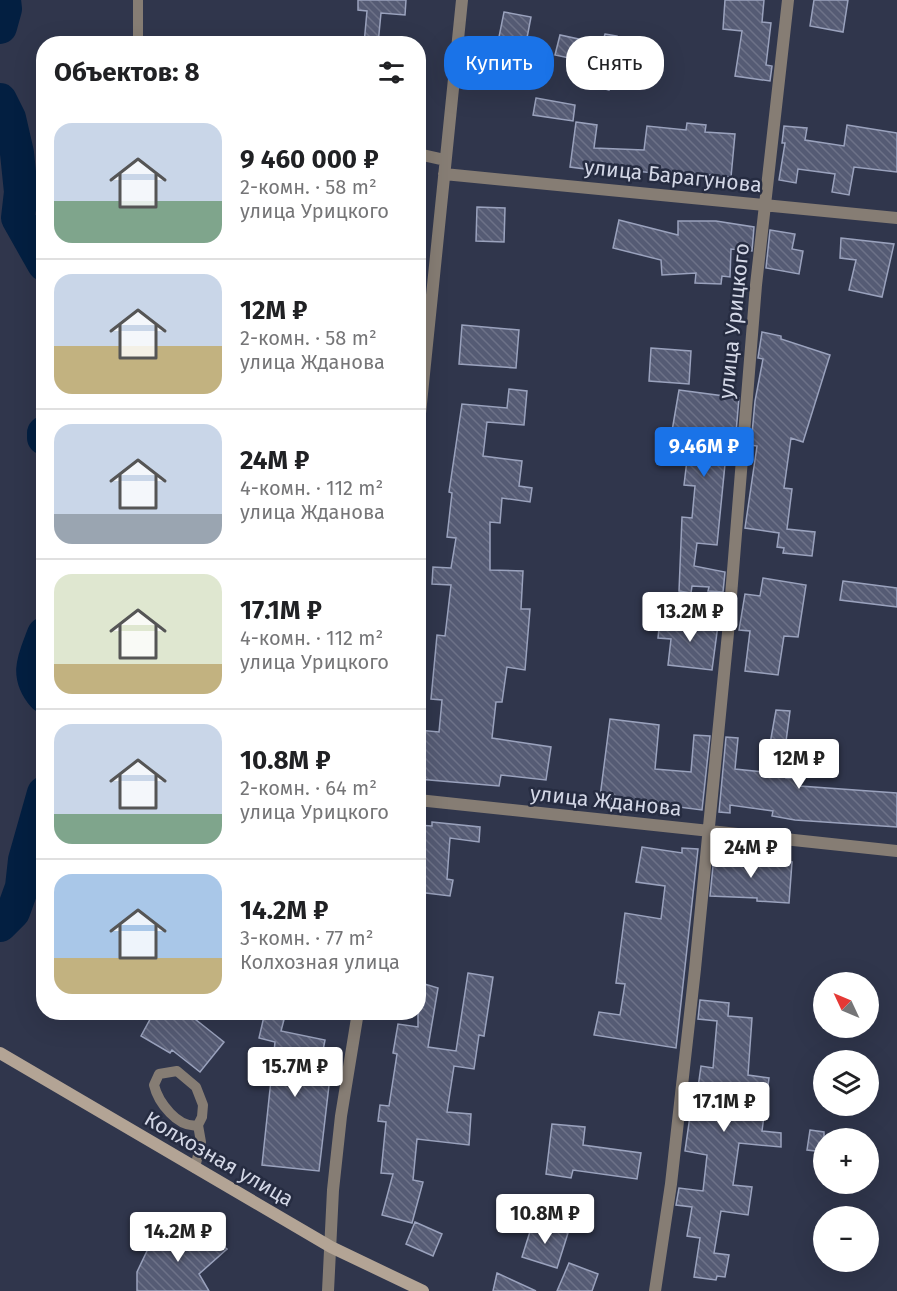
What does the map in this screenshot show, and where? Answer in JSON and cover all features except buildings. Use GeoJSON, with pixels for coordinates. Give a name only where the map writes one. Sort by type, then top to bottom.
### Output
{"type":"FeatureCollection","features":[{"type":"Feature","properties":{"kind":"street"},"geometry":{"type":"LineString","coordinates":[[426,353],[462,0]]}},
{"type":"Feature","properties":{"kind":"street","name":"улица Урицкого"},"geometry":{"type":"LineString","coordinates":[[655,1291],[671,1184],[705,861],[706,830],[728,633],[756,285],[788,0]]}},
{"type":"Feature","properties":{"kind":"street"},"geometry":{"type":"LineString","coordinates":[[426,155],[446,160]]}},
{"type":"Feature","properties":{"kind":"street","name":"улица Барагунова"},"geometry":{"type":"LineString","coordinates":[[444,174],[897,218]]}},
{"type":"Feature","properties":{"kind":"street","name":"улица Жданова"},"geometry":{"type":"LineString","coordinates":[[426,801],[897,851]]}},
{"type":"Feature","properties":{"kind":"street"},"geometry":{"type":"LineString","coordinates":[[328,1291],[333,1190],[341,1116],[357,1020]]}},
{"type":"Feature","properties":{"kind":"street","name":"Колхозная улица"},"geometry":{"type":"LineString","coordinates":[[0,1053],[331,1246],[423,1291]]}},
{"type":"Feature","properties":{"kind":"lane"},"geometry":{"type":"LineString","coordinates":[[138,0],[138,36]]}},
{"type":"Feature","properties":{"kind":"lane"},"geometry":{"type":"LineString","coordinates":[[195,1167],[201,1142],[198,1125],[202,1117],[203,1104],[196,1087],[177,1071],[159,1074],[154,1085],[165,1107],[186,1124],[198,1125]]}},
{"type":"Feature","properties":{"kind":"waterway"},"geometry":{"type":"LineString","coordinates":[[0,27],[5,9],[4,0]]}},
{"type":"Feature","properties":{"kind":"waterway"},"geometry":{"type":"LineString","coordinates":[[0,100],[9,118],[17,153],[21,192],[18,218],[36,250]]}},
{"type":"Feature","properties":{"kind":"waterway"},"geometry":{"type":"LineString","coordinates":[[36,655],[33,673],[36,683]]}},
{"type":"Feature","properties":{"kind":"waterway"},"geometry":{"type":"LineString","coordinates":[[0,925],[13,912],[22,887],[25,860],[36,821]]}}]}
